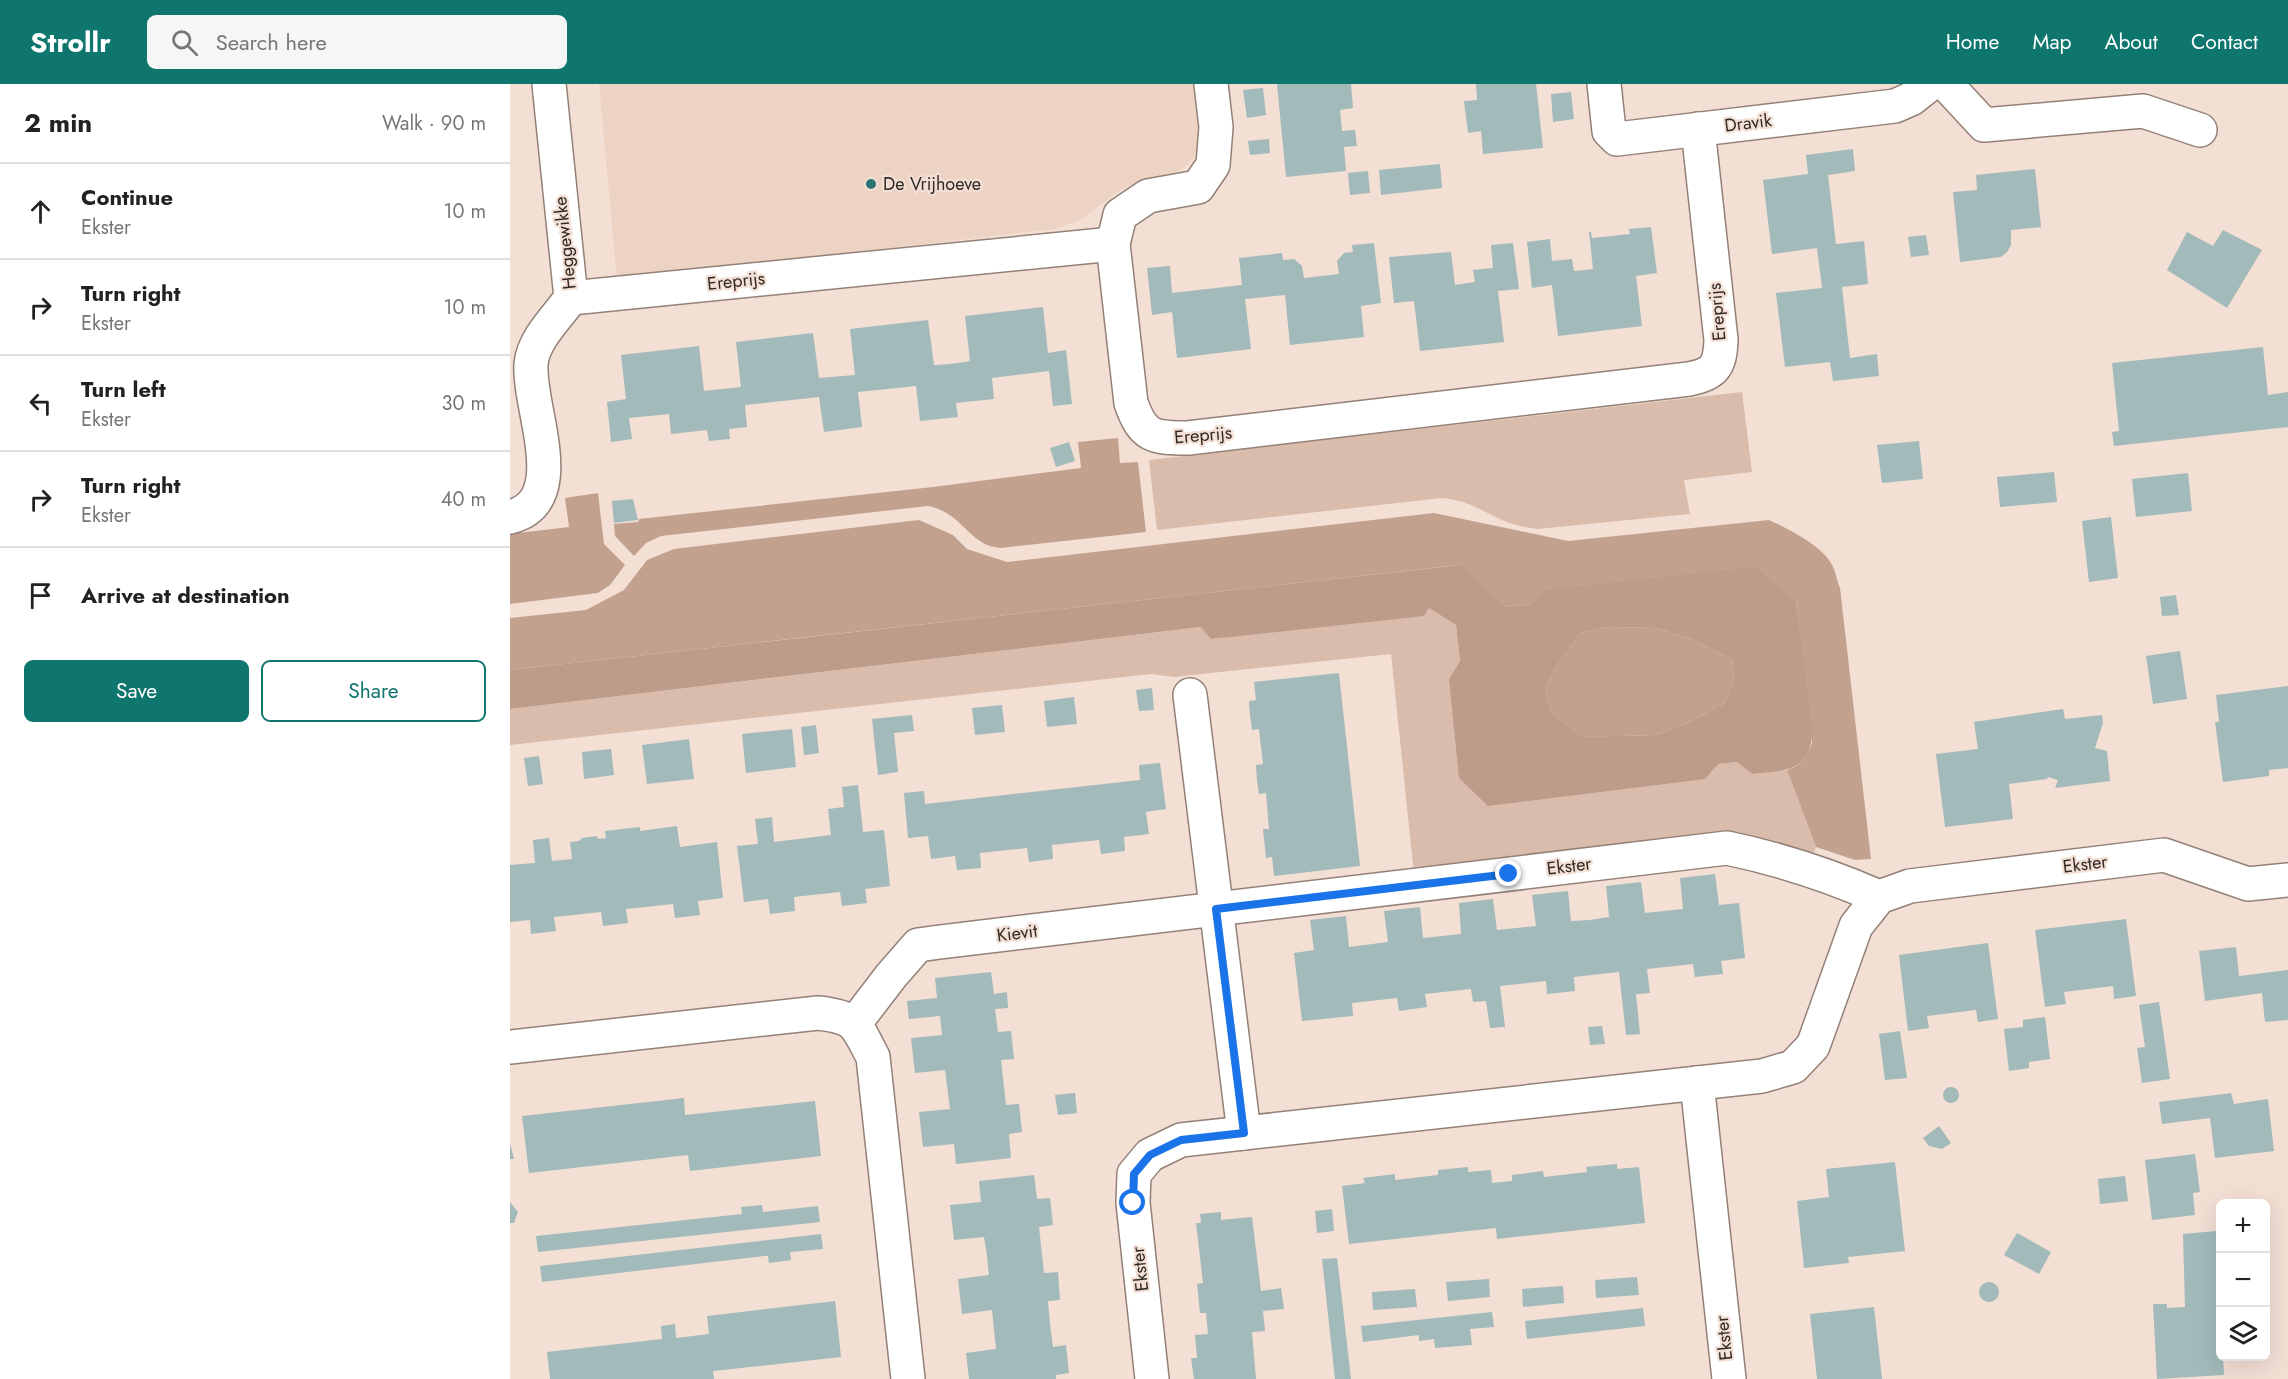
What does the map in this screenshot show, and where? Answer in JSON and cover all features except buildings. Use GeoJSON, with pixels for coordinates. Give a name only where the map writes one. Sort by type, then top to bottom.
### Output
{"type":"FeatureCollection","features":[{"type":"Feature","properties":{"kind":"street","name":"Heggewikke"},"geometry":{"type":"LineString","coordinates":[[510,517],[532,507],[542,490],[544,465],[531,365],[536,346],[571,298],[549,84]]}},
{"type":"Feature","properties":{"kind":"street"},"geometry":{"type":"LineString","coordinates":[[1113,244],[1120,215],[1148,196],[1198,187],[1213,165],[1216,127],[1211,84]]}},
{"type":"Feature","properties":{"kind":"street","name":"Dravik"},"geometry":{"type":"LineString","coordinates":[[1604,84],[1610,131],[1617,139],[1895,106],[1911,99],[1930,84]]}},
{"type":"Feature","properties":{"kind":"street"},"geometry":{"type":"LineString","coordinates":[[1946,84],[1984,125],[2143,111],[2200,130]]}},
{"type":"Feature","properties":{"kind":"street","name":"Ereprijs"},"geometry":{"type":"LineString","coordinates":[[571,298],[1113,244],[1131,403],[1138,423],[1159,438],[1188,438],[1703,377],[1714,369],[1720,358],[1721,340],[1698,129]]}},
{"type":"Feature","properties":{"kind":"street"},"geometry":{"type":"LineString","coordinates":[[1190,695],[1244,1133]]}},
{"type":"Feature","properties":{"kind":"street","name":"Ekster"},"geometry":{"type":"LineString","coordinates":[[1216,909],[1727,848],[1775,858],[1840,880],[1879,897]]}},
{"type":"Feature","properties":{"kind":"street","name":"Ekster"},"geometry":{"type":"LineString","coordinates":[[1152,1379],[1133,1203],[1134,1174],[1150,1155],[1181,1140],[1762,1076],[1793,1067],[1813,1046],[1856,926],[1879,897],[1910,886],[2164,855],[2248,884],[2288,880]]}},
{"type":"Feature","properties":{"kind":"street","name":"Kievit"},"geometry":{"type":"LineString","coordinates":[[855,1023],[918,945],[1216,909]]}},
{"type":"Feature","properties":{"kind":"street"},"geometry":{"type":"LineString","coordinates":[[510,1047],[818,1013],[838,1015],[855,1023],[873,1057],[908,1379]]}},
{"type":"Feature","properties":{"kind":"street","name":"Ekster"},"geometry":{"type":"LineString","coordinates":[[1697,1083],[1729,1379]]}},
{"type":"Feature","properties":{"kind":"shaded area","name":"De Vrijhoeve"},"geometry":{"type":"Polygon","coordinates":[[[599,84],[1196,84],[1201,130],[1199,148],[1194,158],[1184,168],[1171,174],[1146,178],[1120,190],[1080,220],[1056,229],[617,279],[599,84]]]}},
{"type":"Feature","properties":{"kind":"shaded area"},"geometry":{"type":"Polygon","coordinates":[[[1742,392],[1752,472],[1684,480],[1690,514],[1537,529],[1509,523],[1466,503],[1442,498],[1157,530],[1149,460],[1742,392]]]}},
{"type":"Feature","properties":{"kind":"shaded area"},"geometry":{"type":"Polygon","coordinates":[[[1118,438],[1120,463],[1138,462],[1146,532],[1001,548],[981,542],[950,515],[928,506],[661,536],[646,543],[634,556],[615,536],[614,524],[638,522],[639,519],[933,487],[1081,468],[1078,442],[1118,438]]]}},
{"type":"Feature","properties":{"kind":"shaded area"},"geometry":{"type":"Polygon","coordinates":[[[598,493],[604,544],[625,565],[610,585],[598,593],[510,604],[510,534],[569,527],[565,498],[598,493]]]}},
{"type":"Feature","properties":{"kind":"shaded area"},"geometry":{"type":"Polygon","coordinates":[[[1434,513],[1568,541],[1769,520],[1795,533],[1821,551],[1832,565],[1840,588],[1871,859],[1855,860],[1816,847],[1787,770],[1804,760],[1812,743],[1796,601],[1533,604],[1507,607],[1459,565],[510,670],[510,618],[586,610],[624,590],[647,560],[674,549],[919,520],[953,535],[967,549],[1007,562],[1434,513]]]}},
{"type":"Feature","properties":{"kind":"shaded area"},"geometry":{"type":"Polygon","coordinates":[[[1460,565],[1507,607],[1533,604],[1545,590],[1754,567],[1796,601],[1812,727],[1808,753],[1803,761],[1787,769],[1752,774],[1737,762],[1718,764],[1705,779],[1488,806],[1459,778],[1449,679],[1460,661],[1456,625],[1429,608],[1424,616],[1211,639],[1201,627],[510,709],[510,670],[1460,565]],[[1609,627],[1580,633],[1556,667],[1545,688],[1552,714],[1583,737],[1656,735],[1691,721],[1725,703],[1734,678],[1732,659],[1694,640],[1656,628],[1609,627]]]}},
{"type":"Feature","properties":{"kind":"shaded area"},"geometry":{"type":"Polygon","coordinates":[[[1429,608],[1456,625],[1460,661],[1449,679],[1718,764],[1737,762],[1752,774],[1787,770],[1816,847],[1811,861],[1414,874],[1391,654],[1174,677],[1151,674],[510,745],[510,709],[1202,627],[1212,639],[1429,608]]]}},
{"type":"Feature","properties":{"kind":"shaded area"},"geometry":{"type":"Polygon","coordinates":[[[1609,627],[1656,628],[1694,640],[1732,659],[1734,678],[1725,703],[1691,721],[1656,735],[1583,737],[1552,714],[1545,688],[1556,667],[1580,633],[1609,627]]]}},
{"type":"Feature","properties":{"kind":"place","name":"De Vrijhoeve"},"geometry":{"type":"Point","coordinates":[871,184]}},
{"type":"Feature","properties":{"kind":"route"},"geometry":{"type":"LineString","coordinates":[[1133,1203],[1134,1174],[1150,1155],[1181,1140],[1244,1133],[1216,909],[1509,874]]}}]}
